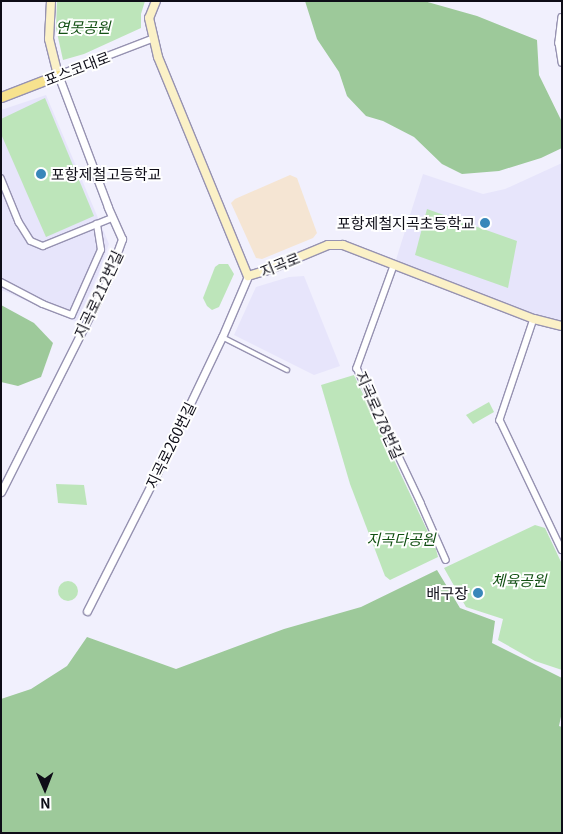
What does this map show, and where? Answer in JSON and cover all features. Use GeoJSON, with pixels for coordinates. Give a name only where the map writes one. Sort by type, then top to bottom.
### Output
{"type":"FeatureCollection","features":[{"type":"Feature","properties":{"kind":"main road","name":"지곡로212번길"},"geometry":{"type":"LineString","coordinates":[[51,1],[50,48],[58,75]]}},
{"type":"Feature","properties":{"kind":"main road","name":"지곡로"},"geometry":{"type":"LineString","coordinates":[[156,1],[149,18],[152,39],[162,70],[248,276],[268,270],[328,245],[343,246],[534,318],[562,326]]}},
{"type":"Feature","properties":{"kind":"main road","name":"포스코대로"},"geometry":{"type":"LineString","coordinates":[[1,97],[58,75]]}},
{"type":"Feature","properties":{"kind":"street"},"geometry":{"type":"LineString","coordinates":[[562,17],[559,44],[562,63]]}},
{"type":"Feature","properties":{"kind":"street","name":"포스코대로"},"geometry":{"type":"LineString","coordinates":[[58,75],[152,39]]}},
{"type":"Feature","properties":{"kind":"street","name":"지곡로212번길"},"geometry":{"type":"LineString","coordinates":[[1,492],[106,282],[122,239],[112,218],[58,75]]}},
{"type":"Feature","properties":{"kind":"street"},"geometry":{"type":"LineString","coordinates":[[1,178],[19,222],[30,241],[43,246],[112,218]]}},
{"type":"Feature","properties":{"kind":"street"},"geometry":{"type":"LineString","coordinates":[[1,282],[43,304],[72,315],[101,250],[97,224]]}},
{"type":"Feature","properties":{"kind":"street","name":"지곡로278번길"},"geometry":{"type":"LineString","coordinates":[[394,266],[357,368],[446,560]]}},
{"type":"Feature","properties":{"kind":"street","name":"지곡로260번길"},"geometry":{"type":"LineString","coordinates":[[87,612],[157,473],[222,337],[248,276]]}},
{"type":"Feature","properties":{"kind":"street"},"geometry":{"type":"LineString","coordinates":[[534,318],[500,420],[562,550]]}},
{"type":"Feature","properties":{"kind":"street"},"geometry":{"type":"LineString","coordinates":[[222,337],[287,370]]}},
{"type":"Feature","properties":{"kind":"shaded area","name":"포항제철고등학교"},"geometry":{"type":"Polygon","coordinates":[[[46,95],[109,244],[98,275],[77,322],[1,290],[1,110],[46,95]]]}},
{"type":"Feature","properties":{"kind":"shaded area","name":"포항제철지곡초등학교"},"geometry":{"type":"Polygon","coordinates":[[[562,163],[562,326],[394,266],[423,174],[483,194],[505,189],[562,163]]]}},
{"type":"Feature","properties":{"kind":"shaded area"},"geometry":{"type":"Polygon","coordinates":[[[290,175],[297,178],[317,233],[313,238],[262,259],[256,258],[231,203],[235,199],[290,175]]]}},
{"type":"Feature","properties":{"kind":"shaded area"},"geometry":{"type":"Polygon","coordinates":[[[304,276],[340,366],[314,375],[234,335],[256,287],[289,277],[304,276]]]}},
{"type":"Feature","properties":{"kind":"green space","name":"연못공원"},"geometry":{"type":"Polygon","coordinates":[[[57,1],[145,1],[141,14],[141,28],[84,54],[63,60],[56,28],[57,1]]]}},
{"type":"Feature","properties":{"kind":"green space"},"geometry":{"type":"Polygon","coordinates":[[[305,1],[424,1],[477,16],[537,40],[539,75],[562,122],[562,148],[541,158],[499,171],[462,174],[442,164],[414,137],[383,121],[366,116],[347,96],[339,72],[317,39],[305,1]]]}},
{"type":"Feature","properties":{"kind":"green space"},"geometry":{"type":"Polygon","coordinates":[[[45,98],[94,216],[46,237],[1,134],[1,119],[45,98]]]}},
{"type":"Feature","properties":{"kind":"green space"},"geometry":{"type":"Polygon","coordinates":[[[427,209],[517,241],[508,288],[415,255],[427,209]]]}},
{"type":"Feature","properties":{"kind":"green space"},"geometry":{"type":"Polygon","coordinates":[[[219,264],[228,264],[234,274],[219,307],[212,310],[207,306],[203,298],[215,267],[219,264]]]}},
{"type":"Feature","properties":{"kind":"green space"},"geometry":{"type":"Polygon","coordinates":[[[1,305],[34,323],[53,343],[41,377],[18,386],[1,382],[1,305]]]}},
{"type":"Feature","properties":{"kind":"green space","name":"지곡다공원"},"geometry":{"type":"Polygon","coordinates":[[[354,375],[436,549],[438,557],[390,580],[385,576],[350,484],[321,385],[354,375]]]}},
{"type":"Feature","properties":{"kind":"green space"},"geometry":{"type":"Polygon","coordinates":[[[489,402],[494,412],[473,424],[466,415],[489,402]]]}},
{"type":"Feature","properties":{"kind":"green space"},"geometry":{"type":"Polygon","coordinates":[[[56,484],[84,485],[87,505],[58,503],[56,484]]]}},
{"type":"Feature","properties":{"kind":"green space","name":"체육공원"},"geometry":{"type":"Polygon","coordinates":[[[535,525],[545,528],[562,564],[562,670],[535,661],[498,640],[503,619],[466,607],[444,568],[535,525]]]}},
{"type":"Feature","properties":{"kind":"green space"},"geometry":{"type":"Polygon","coordinates":[[[437,570],[460,608],[495,621],[492,643],[562,678],[562,712],[559,726],[562,727],[562,833],[1,833],[1,699],[31,689],[67,666],[87,637],[176,669],[284,629],[361,607],[437,570]]]}},
{"type":"Feature","properties":{"kind":"green space"},"geometry":{"type":"Polygon","coordinates":[[[68,581],[75,584],[78,591],[75,598],[68,601],[61,598],[58,591],[61,584],[68,581]]]}},
{"type":"Feature","properties":{"kind":"place","name":"포항제철고등학교"},"geometry":{"type":"Point","coordinates":[41,174]}},
{"type":"Feature","properties":{"kind":"place","name":"포항제철지곡초등학교"},"geometry":{"type":"Point","coordinates":[485,223]}},
{"type":"Feature","properties":{"kind":"place","name":"배구장"},"geometry":{"type":"Point","coordinates":[478,593]}}]}
